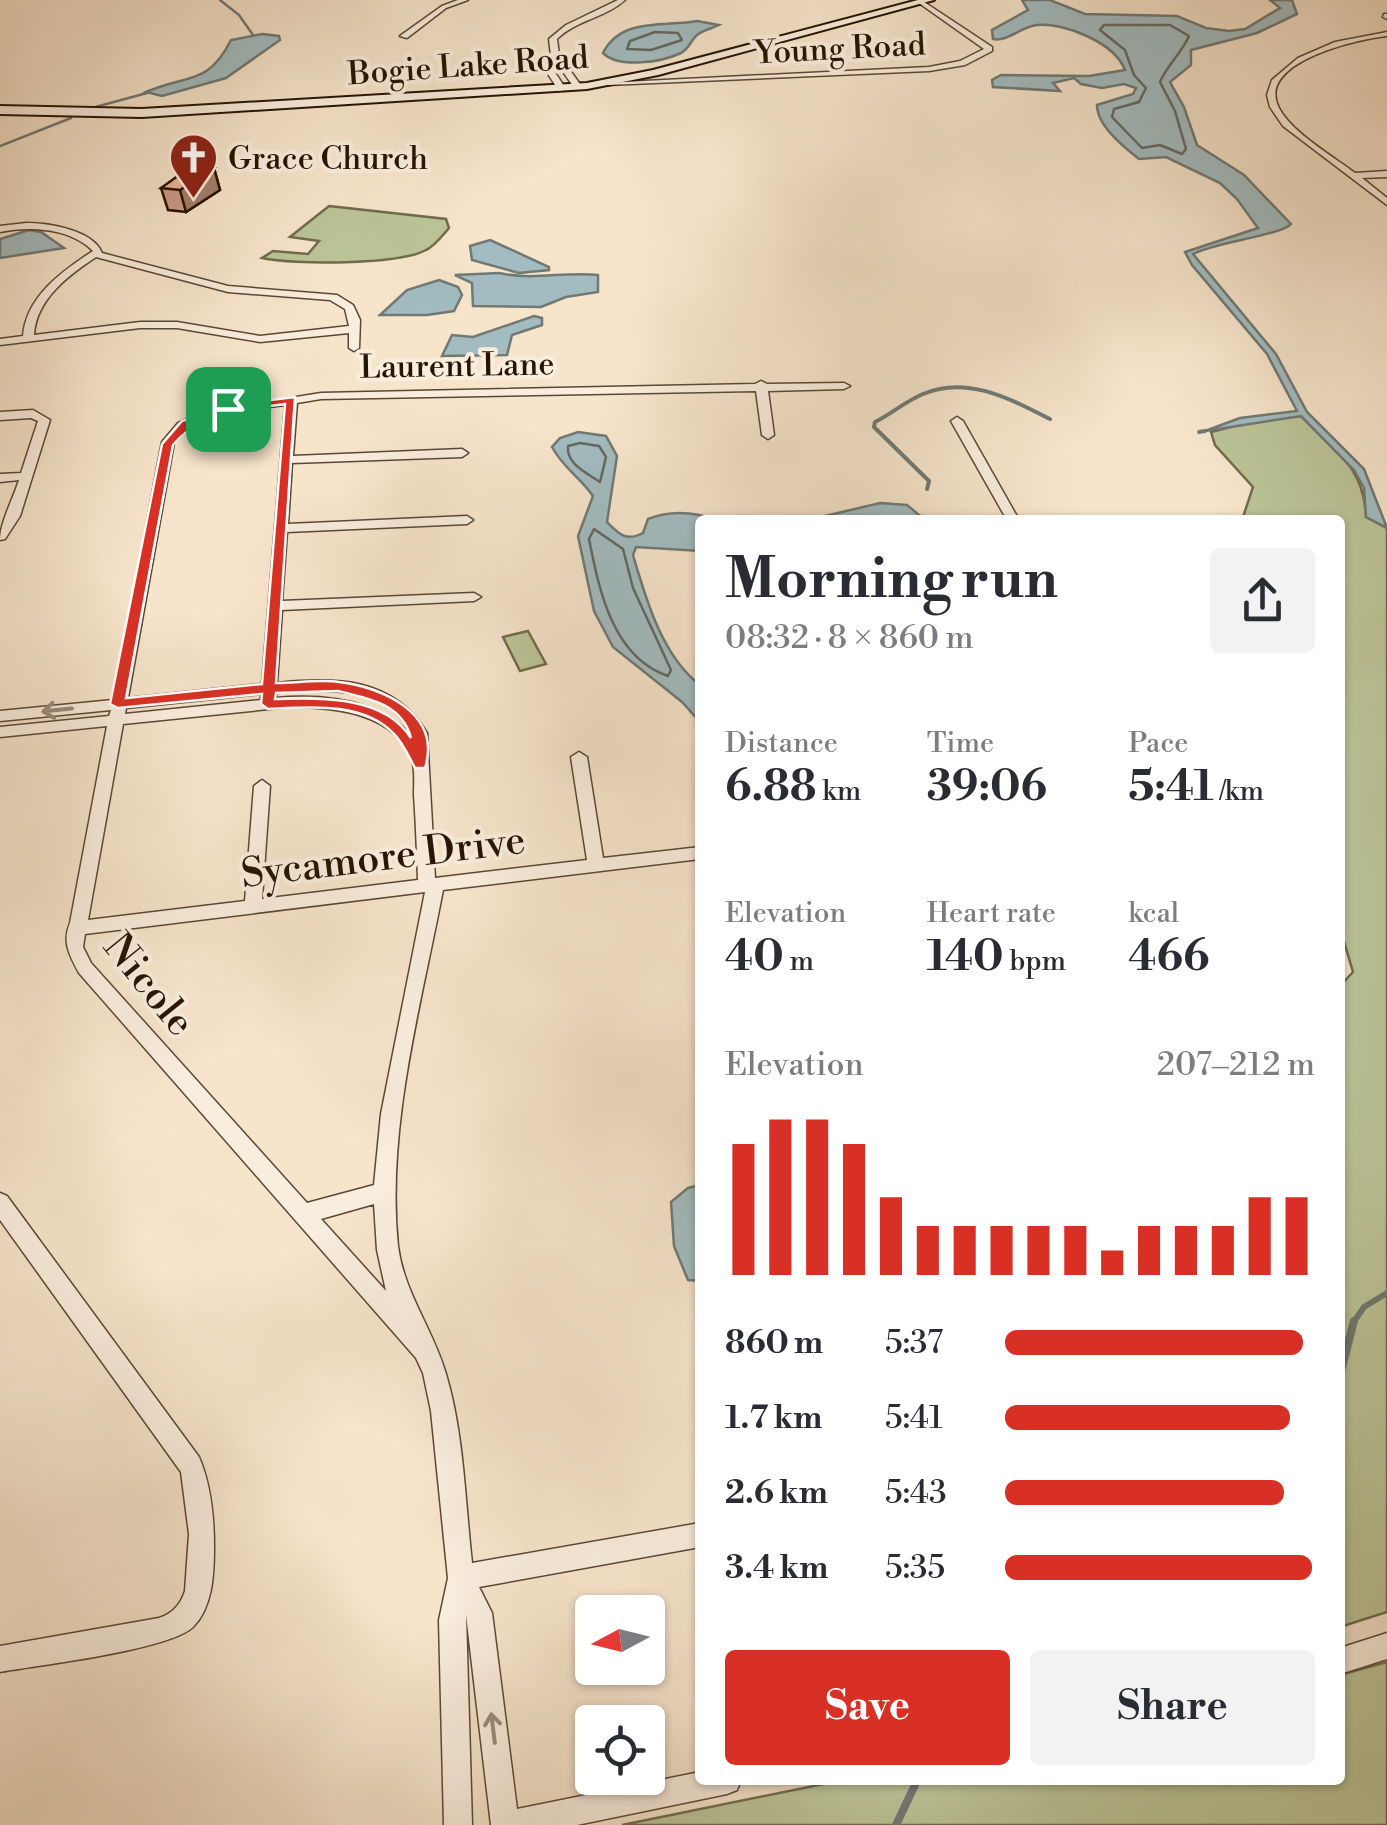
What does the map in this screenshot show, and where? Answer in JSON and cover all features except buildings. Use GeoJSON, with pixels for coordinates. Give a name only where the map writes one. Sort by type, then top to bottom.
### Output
{"type":"FeatureCollection","features":[{"type":"Feature","properties":{"kind":"main road","name":"Bogie Lake Road"},"geometry":{"type":"LineString","coordinates":[[0,110],[132,113],[578,87],[608,83],[925,1]]}},
{"type":"Feature","properties":{"kind":"street"},"geometry":{"type":"LineString","coordinates":[[404,36],[444,7],[465,0]]}},
{"type":"Feature","properties":{"kind":"street"},"geometry":{"type":"LineString","coordinates":[[578,87],[559,62],[552,44],[556,34],[622,0]]}},
{"type":"Feature","properties":{"kind":"street","name":"Young Road"},"geometry":{"type":"LineString","coordinates":[[608,83],[928,69],[962,64],[989,49],[925,1]]}},
{"type":"Feature","properties":{"kind":"street"},"geometry":{"type":"LineString","coordinates":[[1387,34],[1329,44],[1285,72],[1275,83],[1272,95],[1275,110],[1286,124],[1387,202]]}},
{"type":"Feature","properties":{"kind":"street"},"geometry":{"type":"LineString","coordinates":[[559,62],[550,71],[562,88]]}},
{"type":"Feature","properties":{"kind":"street"},"geometry":{"type":"LineString","coordinates":[[1353,176],[1387,174]]}},
{"type":"Feature","properties":{"kind":"street"},"geometry":{"type":"LineString","coordinates":[[0,229],[54,226],[94,245],[98,252],[76,266],[36,309],[27,327],[28,337]]}},
{"type":"Feature","properties":{"kind":"street"},"geometry":{"type":"LineString","coordinates":[[94,254],[228,289],[333,297],[349,308],[356,329],[354,348]]}},
{"type":"Feature","properties":{"kind":"street"},"geometry":{"type":"LineString","coordinates":[[0,342],[140,325],[178,326],[260,339],[356,329]]}},
{"type":"Feature","properties":{"kind":"street","name":"Laurent Lane"},"geometry":{"type":"LineString","coordinates":[[204,414],[349,394],[844,386]]}},
{"type":"Feature","properties":{"kind":"street"},"geometry":{"type":"LineString","coordinates":[[762,387],[768,435]]}},
{"type":"Feature","properties":{"kind":"street"},"geometry":{"type":"LineString","coordinates":[[268,696],[291,400]]}},
{"type":"Feature","properties":{"kind":"street"},"geometry":{"type":"LineString","coordinates":[[0,416],[33,414],[43,418],[11,523],[0,536]]}},
{"type":"Feature","properties":{"kind":"street","name":"Nicole"},"geometry":{"type":"LineString","coordinates":[[204,414],[178,429],[167,444],[74,947],[85,968],[424,1350]]}},
{"type":"Feature","properties":{"kind":"street"},"geometry":{"type":"LineString","coordinates":[[957,421],[1010,515]]}},
{"type":"Feature","properties":{"kind":"street"},"geometry":{"type":"LineString","coordinates":[[286,460],[462,452]]}},
{"type":"Feature","properties":{"kind":"street"},"geometry":{"type":"LineString","coordinates":[[0,478],[27,476]]}},
{"type":"Feature","properties":{"kind":"street"},"geometry":{"type":"LineString","coordinates":[[281,528],[467,520]]}},
{"type":"Feature","properties":{"kind":"street"},"geometry":{"type":"LineString","coordinates":[[275,606],[474,596]]}},
{"type":"Feature","properties":{"kind":"street"},"geometry":{"type":"LineString","coordinates":[[0,732],[116,712],[268,696],[327,702],[369,712],[400,731],[420,764],[431,886],[390,1114],[384,1192],[393,1276],[402,1307],[442,1397],[461,1578],[452,1620],[458,1825]]}},
{"type":"Feature","properties":{"kind":"street"},"geometry":{"type":"LineString","coordinates":[[0,716],[116,712]]}},
{"type":"Feature","properties":{"kind":"street"},"geometry":{"type":"LineString","coordinates":[[579,757],[596,866]]}},
{"type":"Feature","properties":{"kind":"street"},"geometry":{"type":"LineString","coordinates":[[253,907],[262,786]]}},
{"type":"Feature","properties":{"kind":"street","name":"Sycamore Drive"},"geometry":{"type":"LineString","coordinates":[[75,928],[695,854]]}},
{"type":"Feature","properties":{"kind":"street"},"geometry":{"type":"LineString","coordinates":[[303,1214],[384,1192]]}},
{"type":"Feature","properties":{"kind":"street"},"geometry":{"type":"LineString","coordinates":[[0,1203],[194,1473],[201,1506],[199,1587],[189,1613],[169,1629],[0,1659]]}},
{"type":"Feature","properties":{"kind":"street"},"geometry":{"type":"LineString","coordinates":[[461,1578],[695,1536]]}},
{"type":"Feature","properties":{"kind":"street"},"geometry":{"type":"LineString","coordinates":[[461,1578],[479,1614],[507,1825],[703,1785]]}},
{"type":"Feature","properties":{"kind":"street"},"geometry":{"type":"LineString","coordinates":[[1345,1659],[1387,1646]]}},
{"type":"Feature","properties":{"kind":"green space"},"geometry":{"type":"Polygon","coordinates":[[[329,206],[446,219],[449,228],[429,248],[393,259],[321,262],[262,258],[273,251],[308,254],[319,241],[290,237],[329,206]]]}},
{"type":"Feature","properties":{"kind":"green space"},"geometry":{"type":"Polygon","coordinates":[[[1301,416],[1353,471],[1360,484],[1366,517],[1387,528],[1387,1612],[1345,1625],[1345,981],[1353,972],[1345,945],[1345,515],[1244,515],[1253,487],[1215,445],[1211,432],[1259,420],[1301,416]]]}},
{"type":"Feature","properties":{"kind":"green space"},"geometry":{"type":"Polygon","coordinates":[[[528,631],[546,664],[520,671],[503,637],[528,631]]]}},
{"type":"Feature","properties":{"kind":"green space"},"geometry":{"type":"Polygon","coordinates":[[[1387,1662],[1387,1825],[622,1825],[818,1785],[1345,1785],[1345,1674],[1387,1662]]]}},
{"type":"Feature","properties":{"kind":"water"},"geometry":{"type":"Polygon","coordinates":[[[1022,0],[1050,0],[1085,14],[1177,16],[1206,28],[1229,31],[1245,29],[1280,8],[1270,0],[1292,0],[1297,14],[1257,33],[1191,50],[1191,65],[1170,82],[1184,107],[1197,145],[1244,175],[1291,224],[1193,254],[1276,354],[1307,412],[1364,469],[1387,528],[1366,517],[1364,488],[1354,470],[1301,416],[1205,431],[1240,418],[1297,411],[1267,354],[1185,252],[1258,228],[1220,183],[1166,157],[1139,159],[1112,135],[1101,121],[1097,105],[1133,94],[1136,88],[1124,84],[1102,88],[1081,84],[1074,78],[1053,83],[1060,91],[993,87],[992,80],[1001,75],[1089,76],[1125,70],[1100,43],[1061,27],[1037,25],[993,39],[992,30],[1028,10],[1022,0]]]}},
{"type":"Feature","properties":{"kind":"water"},"geometry":{"type":"Polygon","coordinates":[[[697,21],[719,25],[699,33],[684,51],[673,56],[630,62],[603,53],[611,42],[632,29],[697,21]]]}},
{"type":"Feature","properties":{"kind":"water"},"geometry":{"type":"Polygon","coordinates":[[[262,34],[279,36],[280,40],[226,78],[162,96],[146,92],[205,72],[231,40],[262,34]]]}},
{"type":"Feature","properties":{"kind":"water"},"geometry":{"type":"Polygon","coordinates":[[[29,230],[41,232],[64,248],[0,258],[0,239],[29,230]]]}},
{"type":"Feature","properties":{"kind":"water"},"geometry":{"type":"Polygon","coordinates":[[[490,240],[549,270],[519,273],[472,260],[470,246],[490,240]]]}},
{"type":"Feature","properties":{"kind":"water"},"geometry":{"type":"Polygon","coordinates":[[[455,275],[598,275],[598,292],[566,297],[541,307],[473,306],[472,283],[455,275]]]}},
{"type":"Feature","properties":{"kind":"water"},"geometry":{"type":"Polygon","coordinates":[[[439,280],[458,287],[462,295],[454,311],[380,315],[407,290],[439,280]]]}},
{"type":"Feature","properties":{"kind":"water"},"geometry":{"type":"Polygon","coordinates":[[[534,316],[542,318],[542,325],[512,335],[507,355],[442,356],[452,335],[473,337],[534,316]]]}},
{"type":"Feature","properties":{"kind":"water"},"geometry":{"type":"Polygon","coordinates":[[[578,432],[606,436],[617,456],[607,522],[619,533],[637,536],[643,533],[648,519],[665,514],[696,515],[695,551],[636,547],[633,555],[666,643],[695,680],[695,716],[613,647],[594,611],[578,536],[593,496],[552,447],[560,438],[578,432]]]}},
{"type":"Feature","properties":{"kind":"water"},"geometry":{"type":"Polygon","coordinates":[[[880,503],[907,505],[919,515],[829,515],[880,503]]]}},
{"type":"Feature","properties":{"kind":"water"},"geometry":{"type":"Polygon","coordinates":[[[695,1186],[695,1281],[688,1280],[674,1246],[671,1202],[695,1186]]]}},
{"type":"Feature","properties":{"kind":"waterway"},"geometry":{"type":"LineString","coordinates":[[220,0],[239,15],[253,35]]}},
{"type":"Feature","properties":{"kind":"waterway"},"geometry":{"type":"LineString","coordinates":[[88,109],[147,93]]}},
{"type":"Feature","properties":{"kind":"waterway"},"geometry":{"type":"LineString","coordinates":[[0,146],[71,118]]}},
{"type":"Feature","properties":{"kind":"waterway"},"geometry":{"type":"LineString","coordinates":[[927,489],[929,481],[874,427],[875,422],[911,400],[939,389],[972,388],[1004,397],[1050,419]]}},
{"type":"Feature","properties":{"kind":"waterway"},"geometry":{"type":"LineString","coordinates":[[1199,432],[1205,431]]}},
{"type":"Feature","properties":{"kind":"waterway"},"geometry":{"type":"LineString","coordinates":[[1354,1322],[1364,1307],[1387,1293]]}},
{"type":"Feature","properties":{"kind":"waterway"},"geometry":{"type":"LineString","coordinates":[[1345,1356],[1354,1322]]}},
{"type":"Feature","properties":{"kind":"waterway"},"geometry":{"type":"LineString","coordinates":[[896,1825],[915,1785]]}},
{"type":"Feature","properties":{"kind":"place","name":"Grace Church"},"geometry":{"type":"Point","coordinates":[193,200]}},
{"type":"Feature","properties":{"kind":"route"},"geometry":{"type":"LineString","coordinates":[[228,409],[204,414],[186,424],[167,444],[118,704],[269,688],[268,704],[327,702],[376,715],[400,731],[420,764],[414,722],[384,697],[338,686],[269,688],[291,400],[228,409]]}}]}
